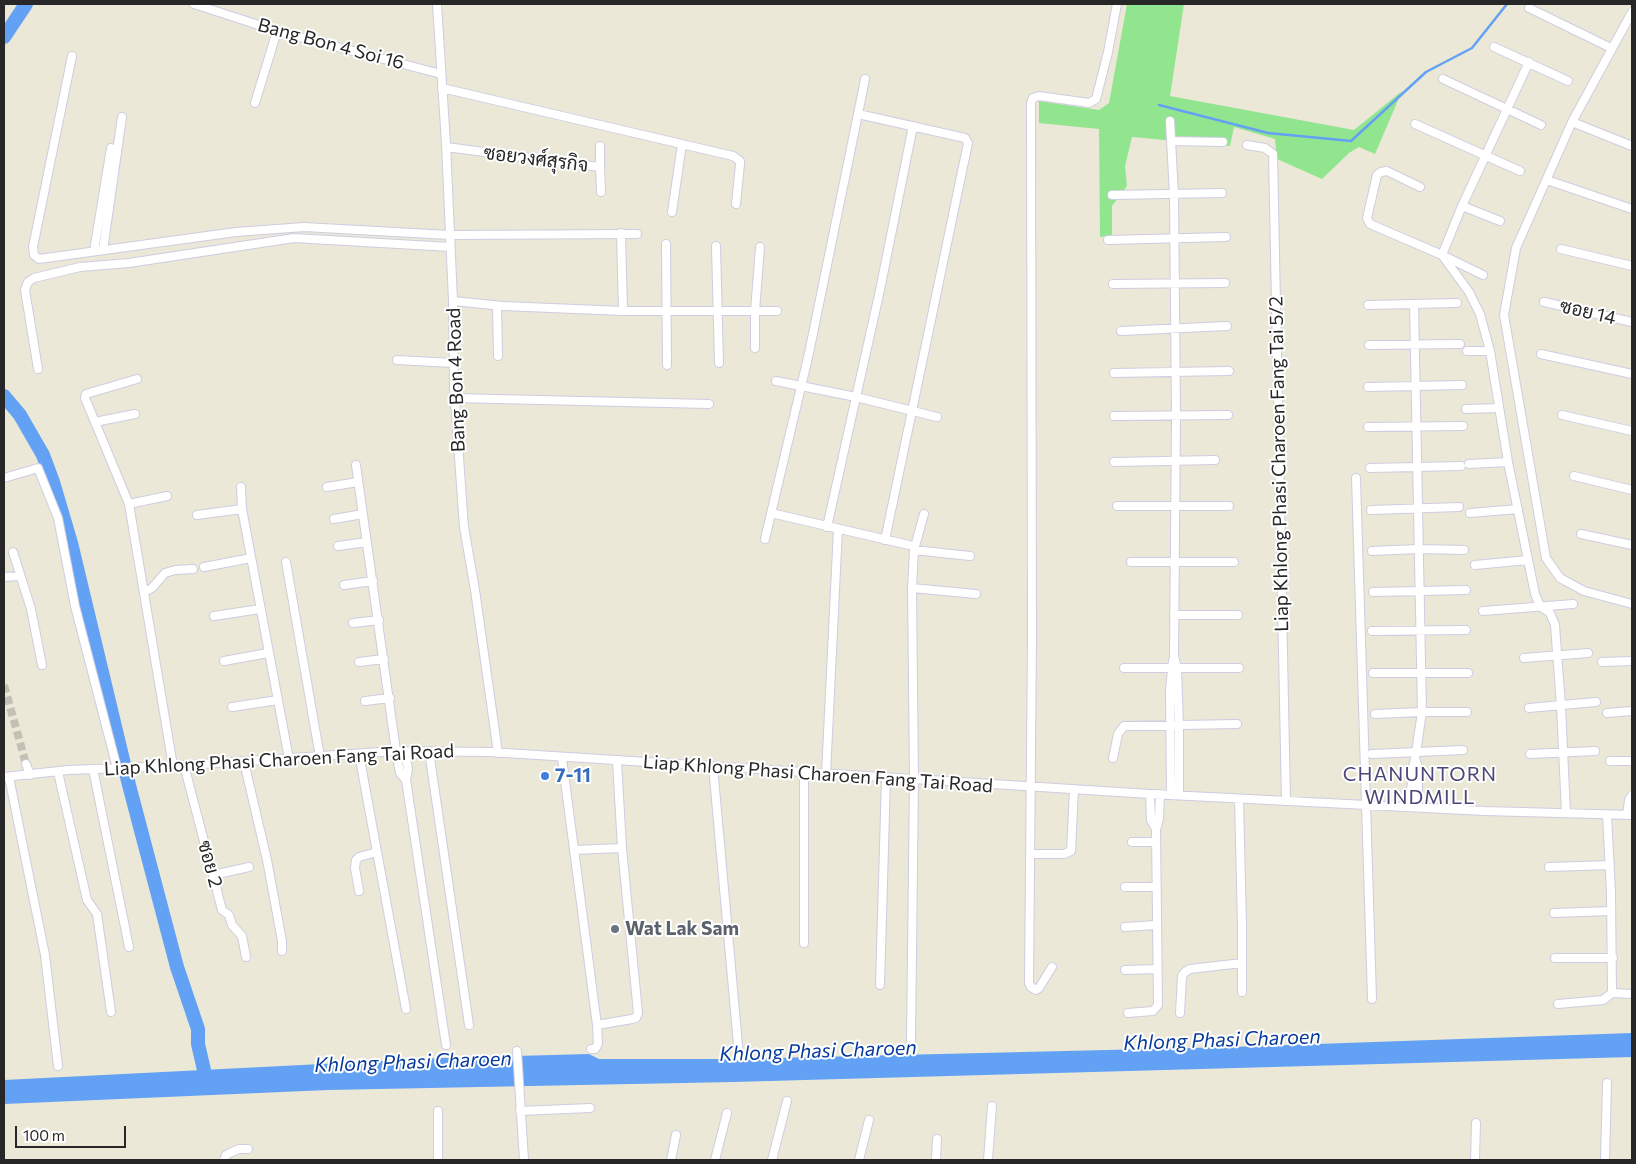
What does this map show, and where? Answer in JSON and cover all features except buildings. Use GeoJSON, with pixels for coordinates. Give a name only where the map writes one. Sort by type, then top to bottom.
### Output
{"type":"FeatureCollection","features":[{"type":"Feature","properties":{"kind":"street","name":"Bang Bon 4 Soi 16"},"geometry":{"type":"LineString","coordinates":[[194,4],[277,31],[441,74]]}},
{"type":"Feature","properties":{"kind":"street","name":"Bang Bon 4 Road"},"geometry":{"type":"LineString","coordinates":[[437,4],[453,301],[454,398],[464,527],[475,590],[498,753]]}},
{"type":"Feature","properties":{"kind":"street"},"geometry":{"type":"LineString","coordinates":[[1052,967],[1039,988],[1036,990],[1030,987],[1032,787],[1031,104],[1033,98],[1040,96],[1089,103],[1096,99],[1108,52],[1117,4]]}},
{"type":"Feature","properties":{"kind":"street"},"geometry":{"type":"LineString","coordinates":[[1528,8],[1611,48]]}},
{"type":"Feature","properties":{"kind":"street"},"geometry":{"type":"LineString","coordinates":[[1632,12],[1572,122],[1516,248],[1504,316],[1546,558],[1560,578],[1584,591],[1632,604]]}},
{"type":"Feature","properties":{"kind":"street"},"geometry":{"type":"LineString","coordinates":[[256,103],[277,31]]}},
{"type":"Feature","properties":{"kind":"street"},"geometry":{"type":"LineString","coordinates":[[1494,46],[1568,81]]}},
{"type":"Feature","properties":{"kind":"street"},"geometry":{"type":"LineString","coordinates":[[72,56],[33,247],[34,255],[40,258],[236,232],[304,227],[449,235],[637,234]]}},
{"type":"Feature","properties":{"kind":"street"},"geometry":{"type":"LineString","coordinates":[[1442,255],[1462,206],[1529,62]]}},
{"type":"Feature","properties":{"kind":"street"},"geometry":{"type":"LineString","coordinates":[[765,539],[801,386],[864,79]]}},
{"type":"Feature","properties":{"kind":"street"},"geometry":{"type":"LineString","coordinates":[[1443,79],[1541,125]]}},
{"type":"Feature","properties":{"kind":"street"},"geometry":{"type":"LineString","coordinates":[[442,88],[733,156],[740,161],[736,204]]}},
{"type":"Feature","properties":{"kind":"street"},"geometry":{"type":"LineString","coordinates":[[858,114],[965,138],[968,143],[885,540]]}},
{"type":"Feature","properties":{"kind":"street"},"geometry":{"type":"LineString","coordinates":[[104,250],[122,117]]}},
{"type":"Feature","properties":{"kind":"street"},"geometry":{"type":"LineString","coordinates":[[1170,121],[1174,195],[1176,416],[1174,462],[1175,795]]}},
{"type":"Feature","properties":{"kind":"street"},"geometry":{"type":"LineString","coordinates":[[1572,122],[1632,146]]}},
{"type":"Feature","properties":{"kind":"street"},"geometry":{"type":"LineString","coordinates":[[1415,124],[1520,171]]}},
{"type":"Feature","properties":{"kind":"street"},"geometry":{"type":"LineString","coordinates":[[828,527],[880,290],[913,126]]}},
{"type":"Feature","properties":{"kind":"street"},"geometry":{"type":"LineString","coordinates":[[1171,141],[1223,142]]}},
{"type":"Feature","properties":{"kind":"street"},"geometry":{"type":"LineString","coordinates":[[672,212],[682,144]]}},
{"type":"Feature","properties":{"kind":"street","name":"Liap Khlong Phasi Charoen Fang Tai 5/2"},"geometry":{"type":"LineString","coordinates":[[1247,145],[1265,148],[1273,154],[1286,801]]}},
{"type":"Feature","properties":{"kind":"street"},"geometry":{"type":"LineString","coordinates":[[600,146],[600,167]]}},
{"type":"Feature","properties":{"kind":"street","name":"ซอยวงศ์สุรกิจ"},"geometry":{"type":"LineString","coordinates":[[446,147],[600,167],[601,192]]}},
{"type":"Feature","properties":{"kind":"street"},"geometry":{"type":"LineString","coordinates":[[94,251],[111,148]]}},
{"type":"Feature","properties":{"kind":"street"},"geometry":{"type":"LineString","coordinates":[[1420,187],[1387,171],[1381,172],[1377,175],[1367,218],[1370,224],[1483,275]]}},
{"type":"Feature","properties":{"kind":"street"},"geometry":{"type":"LineString","coordinates":[[1547,180],[1632,209]]}},
{"type":"Feature","properties":{"kind":"street"},"geometry":{"type":"LineString","coordinates":[[1112,194],[1174,195],[1222,193]]}},
{"type":"Feature","properties":{"kind":"street"},"geometry":{"type":"LineString","coordinates":[[1462,206],[1500,221]]}},
{"type":"Feature","properties":{"kind":"street"},"geometry":{"type":"LineString","coordinates":[[621,233],[623,311]]}},
{"type":"Feature","properties":{"kind":"street"},"geometry":{"type":"LineString","coordinates":[[38,369],[25,290],[28,282],[34,278],[80,267],[294,238],[450,247]]}},
{"type":"Feature","properties":{"kind":"street"},"geometry":{"type":"LineString","coordinates":[[1108,240],[1226,238]]}},
{"type":"Feature","properties":{"kind":"street"},"geometry":{"type":"LineString","coordinates":[[666,244],[667,365]]}},
{"type":"Feature","properties":{"kind":"street"},"geometry":{"type":"LineString","coordinates":[[716,246],[718,363]]}},
{"type":"Feature","properties":{"kind":"street"},"geometry":{"type":"LineString","coordinates":[[755,348],[755,311],[760,247]]}},
{"type":"Feature","properties":{"kind":"street"},"geometry":{"type":"LineString","coordinates":[[1561,249],[1632,266]]}},
{"type":"Feature","properties":{"kind":"street"},"geometry":{"type":"LineString","coordinates":[[1442,255],[1473,299],[1480,314],[1490,351],[1508,462],[1535,594],[1540,606],[1550,613],[1555,625],[1566,813]]}},
{"type":"Feature","properties":{"kind":"street"},"geometry":{"type":"LineString","coordinates":[[1113,284],[1225,282]]}},
{"type":"Feature","properties":{"kind":"street"},"geometry":{"type":"LineString","coordinates":[[453,301],[497,306],[623,311],[778,311]]}},
{"type":"Feature","properties":{"kind":"street"},"geometry":{"type":"LineString","coordinates":[[1368,306],[1457,302]]}},
{"type":"Feature","properties":{"kind":"street","name":"ซอย 14"},"geometry":{"type":"LineString","coordinates":[[1544,302],[1632,322]]}},
{"type":"Feature","properties":{"kind":"street"},"geometry":{"type":"LineString","coordinates":[[1414,304],[1422,672],[1422,712],[1416,755],[1418,767],[1414,807]]}},
{"type":"Feature","properties":{"kind":"street"},"geometry":{"type":"LineString","coordinates":[[497,306],[498,356]]}},
{"type":"Feature","properties":{"kind":"street"},"geometry":{"type":"LineString","coordinates":[[1121,331],[1227,326]]}},
{"type":"Feature","properties":{"kind":"street"},"geometry":{"type":"LineString","coordinates":[[1369,345],[1460,344]]}},
{"type":"Feature","properties":{"kind":"street"},"geometry":{"type":"LineString","coordinates":[[1467,351],[1490,351]]}},
{"type":"Feature","properties":{"kind":"street"},"geometry":{"type":"LineString","coordinates":[[1541,354],[1632,374]]}},
{"type":"Feature","properties":{"kind":"street"},"geometry":{"type":"LineString","coordinates":[[398,360],[453,362]]}},
{"type":"Feature","properties":{"kind":"street"},"geometry":{"type":"LineString","coordinates":[[1114,373],[1228,371]]}},
{"type":"Feature","properties":{"kind":"street"},"geometry":{"type":"LineString","coordinates":[[137,379],[86,394],[84,398],[128,504],[173,766]]}},
{"type":"Feature","properties":{"kind":"street"},"geometry":{"type":"LineString","coordinates":[[776,381],[856,397],[938,417]]}},
{"type":"Feature","properties":{"kind":"street"},"geometry":{"type":"LineString","coordinates":[[1368,387],[1462,385]]}},
{"type":"Feature","properties":{"kind":"street"},"geometry":{"type":"LineString","coordinates":[[454,398],[709,404]]}},
{"type":"Feature","properties":{"kind":"street"},"geometry":{"type":"LineString","coordinates":[[1466,409],[1499,408]]}},
{"type":"Feature","properties":{"kind":"street"},"geometry":{"type":"LineString","coordinates":[[95,422],[135,414]]}},
{"type":"Feature","properties":{"kind":"street"},"geometry":{"type":"LineString","coordinates":[[1114,416],[1228,415]]}},
{"type":"Feature","properties":{"kind":"street"},"geometry":{"type":"LineString","coordinates":[[1562,415],[1632,431]]}},
{"type":"Feature","properties":{"kind":"street"},"geometry":{"type":"LineString","coordinates":[[1368,427],[1463,426]]}},
{"type":"Feature","properties":{"kind":"street"},"geometry":{"type":"LineString","coordinates":[[1114,462],[1215,460]]}},
{"type":"Feature","properties":{"kind":"street"},"geometry":{"type":"LineString","coordinates":[[1370,468],[1417,468],[1508,462]]}},
{"type":"Feature","properties":{"kind":"street"},"geometry":{"type":"LineString","coordinates":[[356,465],[396,751],[400,773],[406,780]]}},
{"type":"Feature","properties":{"kind":"street"},"geometry":{"type":"LineString","coordinates":[[4,478],[38,468],[58,518],[75,606],[122,768]]}},
{"type":"Feature","properties":{"kind":"street"},"geometry":{"type":"LineString","coordinates":[[1574,476],[1632,490]]}},
{"type":"Feature","properties":{"kind":"street"},"geometry":{"type":"LineString","coordinates":[[1356,478],[1372,999]]}},
{"type":"Feature","properties":{"kind":"street"},"geometry":{"type":"LineString","coordinates":[[327,487],[358,482]]}},
{"type":"Feature","properties":{"kind":"street"},"geometry":{"type":"LineString","coordinates":[[240,487],[242,509],[260,609],[289,759]]}},
{"type":"Feature","properties":{"kind":"street"},"geometry":{"type":"LineString","coordinates":[[128,504],[167,496]]}},
{"type":"Feature","properties":{"kind":"street"},"geometry":{"type":"LineString","coordinates":[[1117,506],[1229,506]]}},
{"type":"Feature","properties":{"kind":"street"},"geometry":{"type":"LineString","coordinates":[[1371,510],[1459,507]]}},
{"type":"Feature","properties":{"kind":"street"},"geometry":{"type":"LineString","coordinates":[[197,515],[242,509]]}},
{"type":"Feature","properties":{"kind":"street"},"geometry":{"type":"LineString","coordinates":[[1470,513],[1518,509]]}},
{"type":"Feature","properties":{"kind":"street"},"geometry":{"type":"LineString","coordinates":[[770,513],[912,548],[970,556]]}},
{"type":"Feature","properties":{"kind":"street"},"geometry":{"type":"LineString","coordinates":[[334,519],[363,514]]}},
{"type":"Feature","properties":{"kind":"street"},"geometry":{"type":"LineString","coordinates":[[911,1040],[914,779],[912,548],[924,514]]}},
{"type":"Feature","properties":{"kind":"street"},"geometry":{"type":"LineString","coordinates":[[826,774],[838,529]]}},
{"type":"Feature","properties":{"kind":"street"},"geometry":{"type":"LineString","coordinates":[[1580,534],[1632,545]]}},
{"type":"Feature","properties":{"kind":"street"},"geometry":{"type":"LineString","coordinates":[[338,546],[367,542]]}},
{"type":"Feature","properties":{"kind":"street"},"geometry":{"type":"LineString","coordinates":[[1372,551],[1464,550]]}},
{"type":"Feature","properties":{"kind":"street"},"geometry":{"type":"LineString","coordinates":[[13,552],[31,609],[42,665]]}},
{"type":"Feature","properties":{"kind":"street"},"geometry":{"type":"LineString","coordinates":[[204,567],[251,558]]}},
{"type":"Feature","properties":{"kind":"street"},"geometry":{"type":"LineString","coordinates":[[1475,565],[1528,560]]}},
{"type":"Feature","properties":{"kind":"street"},"geometry":{"type":"LineString","coordinates":[[286,562],[320,757]]}},
{"type":"Feature","properties":{"kind":"street"},"geometry":{"type":"LineString","coordinates":[[1131,562],[1234,562]]}},
{"type":"Feature","properties":{"kind":"street"},"geometry":{"type":"LineString","coordinates":[[144,592],[152,588],[165,573],[175,570],[193,569]]}},
{"type":"Feature","properties":{"kind":"street"},"geometry":{"type":"LineString","coordinates":[[4,577],[20,576]]}},
{"type":"Feature","properties":{"kind":"street"},"geometry":{"type":"LineString","coordinates":[[344,585],[373,581]]}},
{"type":"Feature","properties":{"kind":"street"},"geometry":{"type":"LineString","coordinates":[[912,588],[976,594]]}},
{"type":"Feature","properties":{"kind":"street"},"geometry":{"type":"LineString","coordinates":[[1373,592],[1466,590]]}},
{"type":"Feature","properties":{"kind":"street"},"geometry":{"type":"LineString","coordinates":[[1483,611],[1573,604]]}},
{"type":"Feature","properties":{"kind":"street"},"geometry":{"type":"LineString","coordinates":[[214,616],[260,609]]}},
{"type":"Feature","properties":{"kind":"street"},"geometry":{"type":"LineString","coordinates":[[1174,615],[1238,615]]}},
{"type":"Feature","properties":{"kind":"street"},"geometry":{"type":"LineString","coordinates":[[352,623],[379,620]]}},
{"type":"Feature","properties":{"kind":"street"},"geometry":{"type":"LineString","coordinates":[[1372,630],[1466,630]]}},
{"type":"Feature","properties":{"kind":"street"},"geometry":{"type":"LineString","coordinates":[[224,661],[268,653]]}},
{"type":"Feature","properties":{"kind":"street"},"geometry":{"type":"LineString","coordinates":[[1524,658],[1588,653]]}},
{"type":"Feature","properties":{"kind":"street"},"geometry":{"type":"LineString","coordinates":[[359,662],[384,659]]}},
{"type":"Feature","properties":{"kind":"street"},"geometry":{"type":"LineString","coordinates":[[1602,662],[1632,661]]}},
{"type":"Feature","properties":{"kind":"street"},"geometry":{"type":"LineString","coordinates":[[1124,668],[1239,668]]}},
{"type":"Feature","properties":{"kind":"street"},"geometry":{"type":"LineString","coordinates":[[1373,673],[1468,673]]}},
{"type":"Feature","properties":{"kind":"street"},"geometry":{"type":"LineString","coordinates":[[365,701],[390,698]]}},
{"type":"Feature","properties":{"kind":"street"},"geometry":{"type":"LineString","coordinates":[[232,707],[278,700]]}},
{"type":"Feature","properties":{"kind":"street"},"geometry":{"type":"LineString","coordinates":[[1528,708],[1596,702]]}},
{"type":"Feature","properties":{"kind":"street"},"geometry":{"type":"LineString","coordinates":[[1607,713],[1632,711]]}},
{"type":"Feature","properties":{"kind":"street"},"geometry":{"type":"LineString","coordinates":[[1375,714],[1467,712]]}},
{"type":"Feature","properties":{"kind":"street"},"geometry":{"type":"LineString","coordinates":[[1113,758],[1118,734],[1124,726],[1237,724]]}},
{"type":"Feature","properties":{"kind":"street"},"geometry":{"type":"LineString","coordinates":[[1372,754],[1416,755],[1463,750]]}},
{"type":"Feature","properties":{"kind":"street","name":"Liap Khlong Phasi Charoen Fang Tai Road"},"geometry":{"type":"LineString","coordinates":[[6,777],[93,769],[244,762],[396,751],[429,751],[498,753],[1365,806],[1630,815]]}},
{"type":"Feature","properties":{"kind":"street"},"geometry":{"type":"LineString","coordinates":[[405,751],[408,770],[406,780],[446,1045]]}},
{"type":"Feature","properties":{"kind":"street"},"geometry":{"type":"LineString","coordinates":[[429,751],[469,1025]]}},
{"type":"Feature","properties":{"kind":"street"},"geometry":{"type":"LineString","coordinates":[[1530,754],[1595,751]]}},
{"type":"Feature","properties":{"kind":"street"},"geometry":{"type":"LineString","coordinates":[[359,754],[406,1009]]}},
{"type":"Feature","properties":{"kind":"street"},"geometry":{"type":"LineString","coordinates":[[562,758],[597,1025],[598,1044],[597,1047],[591,1049]]}},
{"type":"Feature","properties":{"kind":"street"},"geometry":{"type":"LineString","coordinates":[[597,1025],[632,1019],[637,1016],[622,848],[617,761]]}},
{"type":"Feature","properties":{"kind":"street"},"geometry":{"type":"LineString","coordinates":[[1610,761],[1632,761]]}},
{"type":"Feature","properties":{"kind":"street"},"geometry":{"type":"LineString","coordinates":[[244,762],[267,860],[282,941],[282,951]]}},
{"type":"Feature","properties":{"kind":"street"},"geometry":{"type":"LineString","coordinates":[[26,764],[30,775]]}},
{"type":"Feature","properties":{"kind":"street","name":"ซอย 2"},"geometry":{"type":"LineString","coordinates":[[184,765],[222,910],[229,916],[232,925],[242,936],[246,956]]}},
{"type":"Feature","properties":{"kind":"street"},"geometry":{"type":"LineString","coordinates":[[713,766],[740,1056]]}},
{"type":"Feature","properties":{"kind":"street"},"geometry":{"type":"LineString","coordinates":[[93,769],[129,947]]}},
{"type":"Feature","properties":{"kind":"street"},"geometry":{"type":"LineString","coordinates":[[58,772],[88,900],[97,914],[111,1012]]}},
{"type":"Feature","properties":{"kind":"street"},"geometry":{"type":"LineString","coordinates":[[804,772],[804,942]]}},
{"type":"Feature","properties":{"kind":"street"},"geometry":{"type":"LineString","coordinates":[[6,777],[45,955],[58,1066]]}},
{"type":"Feature","properties":{"kind":"street"},"geometry":{"type":"LineString","coordinates":[[880,985],[886,778]]}},
{"type":"Feature","properties":{"kind":"street"},"geometry":{"type":"LineString","coordinates":[[1031,854],[1064,854],[1071,851],[1074,789]]}},
{"type":"Feature","properties":{"kind":"street"},"geometry":{"type":"LineString","coordinates":[[1150,794],[1151,820],[1156,829]]}},
{"type":"Feature","properties":{"kind":"street"},"geometry":{"type":"LineString","coordinates":[[1128,1013],[1153,1011],[1158,1005],[1156,829],[1159,819],[1160,794]]}},
{"type":"Feature","properties":{"kind":"street"},"geometry":{"type":"LineString","coordinates":[[1630,815],[1629,800],[1632,795]]}},
{"type":"Feature","properties":{"kind":"street"},"geometry":{"type":"LineString","coordinates":[[1239,799],[1242,992]]}},
{"type":"Feature","properties":{"kind":"street"},"geometry":{"type":"LineString","coordinates":[[1607,815],[1613,958],[1612,994]]}},
{"type":"Feature","properties":{"kind":"street"},"geometry":{"type":"LineString","coordinates":[[1132,842],[1156,842]]}},
{"type":"Feature","properties":{"kind":"street"},"geometry":{"type":"LineString","coordinates":[[574,850],[622,848]]}},
{"type":"Feature","properties":{"kind":"street"},"geometry":{"type":"LineString","coordinates":[[359,891],[355,868],[356,860],[359,857],[377,852]]}},
{"type":"Feature","properties":{"kind":"street"},"geometry":{"type":"LineString","coordinates":[[1549,867],[1610,865]]}},
{"type":"Feature","properties":{"kind":"street"},"geometry":{"type":"LineString","coordinates":[[213,875],[249,867]]}},
{"type":"Feature","properties":{"kind":"street"},"geometry":{"type":"LineString","coordinates":[[1125,887],[1156,887]]}},
{"type":"Feature","properties":{"kind":"street"},"geometry":{"type":"LineString","coordinates":[[1554,913],[1611,911]]}},
{"type":"Feature","properties":{"kind":"street"},"geometry":{"type":"LineString","coordinates":[[1125,927],[1156,926]]}},
{"type":"Feature","properties":{"kind":"street"},"geometry":{"type":"LineString","coordinates":[[1555,958],[1613,958]]}},
{"type":"Feature","properties":{"kind":"street"},"geometry":{"type":"LineString","coordinates":[[1180,1013],[1182,976],[1185,972],[1190,969],[1242,963]]}},
{"type":"Feature","properties":{"kind":"street"},"geometry":{"type":"LineString","coordinates":[[1125,970],[1157,969]]}},
{"type":"Feature","properties":{"kind":"street"},"geometry":{"type":"LineString","coordinates":[[1558,1004],[1603,1000],[1612,994],[1632,994]]}},
{"type":"Feature","properties":{"kind":"street"},"geometry":{"type":"LineString","coordinates":[[517,1054],[524,1160]]}},
{"type":"Feature","properties":{"kind":"street"},"geometry":{"type":"LineString","coordinates":[[1605,1160],[1607,1083]]}},
{"type":"Feature","properties":{"kind":"street"},"geometry":{"type":"LineString","coordinates":[[772,1160],[787,1101]]}},
{"type":"Feature","properties":{"kind":"street"},"geometry":{"type":"LineString","coordinates":[[988,1160],[992,1106]]}},
{"type":"Feature","properties":{"kind":"street"},"geometry":{"type":"LineString","coordinates":[[520,1111],[590,1108]]}},
{"type":"Feature","properties":{"kind":"street"},"geometry":{"type":"LineString","coordinates":[[438,1111],[438,1160]]}},
{"type":"Feature","properties":{"kind":"street"},"geometry":{"type":"LineString","coordinates":[[714,1160],[727,1113]]}},
{"type":"Feature","properties":{"kind":"street"},"geometry":{"type":"LineString","coordinates":[[859,1160],[869,1120]]}},
{"type":"Feature","properties":{"kind":"street"},"geometry":{"type":"LineString","coordinates":[[1475,1160],[1476,1123]]}},
{"type":"Feature","properties":{"kind":"street"},"geometry":{"type":"LineString","coordinates":[[671,1160],[676,1135]]}},
{"type":"Feature","properties":{"kind":"street"},"geometry":{"type":"LineString","coordinates":[[936,1160],[937,1139]]}},
{"type":"Feature","properties":{"kind":"street"},"geometry":{"type":"LineString","coordinates":[[224,1160],[232,1152],[239,1149],[248,1149]]}},
{"type":"Feature","properties":{"kind":"green space"},"geometry":{"type":"Polygon","coordinates":[[[1127,4],[1184,4],[1170,96],[1354,130],[1402,91],[1375,154],[1359,147],[1349,153],[1322,179],[1277,159],[1275,139],[1234,127],[1230,146],[1132,137],[1125,166],[1127,186],[1112,206],[1112,235],[1100,237],[1099,129],[1039,123],[1039,101],[1099,110],[1109,103],[1127,4]]]}},
{"type":"Feature","properties":{"kind":"water","name":"Khlong Phasi Charoen"},"geometry":{"type":"Polygon","coordinates":[[[1632,1033],[1632,1057],[733,1082],[328,1090],[4,1104],[4,1080],[441,1058],[589,1054],[599,1059],[733,1059],[1231,1047],[1632,1033]]]}},
{"type":"Feature","properties":{"kind":"waterway"},"geometry":{"type":"LineString","coordinates":[[4,37],[26,4]]}},
{"type":"Feature","properties":{"kind":"waterway"},"geometry":{"type":"LineString","coordinates":[[1159,105],[1268,133],[1351,141],[1426,72],[1472,48],[1507,4]]}},
{"type":"Feature","properties":{"kind":"waterway"},"geometry":{"type":"LineString","coordinates":[[4,396],[20,415],[43,455],[53,482],[71,543],[129,785],[177,967],[198,1029],[198,1044],[207,1083]]}},
{"type":"Feature","properties":{"kind":"tunnel"},"geometry":{"type":"LineString","coordinates":[[4,685],[26,764]]}},
{"type":"Feature","properties":{"kind":"place","name":"7-11"},"geometry":{"type":"Point","coordinates":[545,776]}},
{"type":"Feature","properties":{"kind":"place","name":"Wat Lak Sam"},"geometry":{"type":"Point","coordinates":[615,929]}},
{"type":"Feature","properties":{"kind":"district","name":"CHANUNTORN WINDMILL"},"geometry":{"type":"Point","coordinates":[1420,786]}}]}
